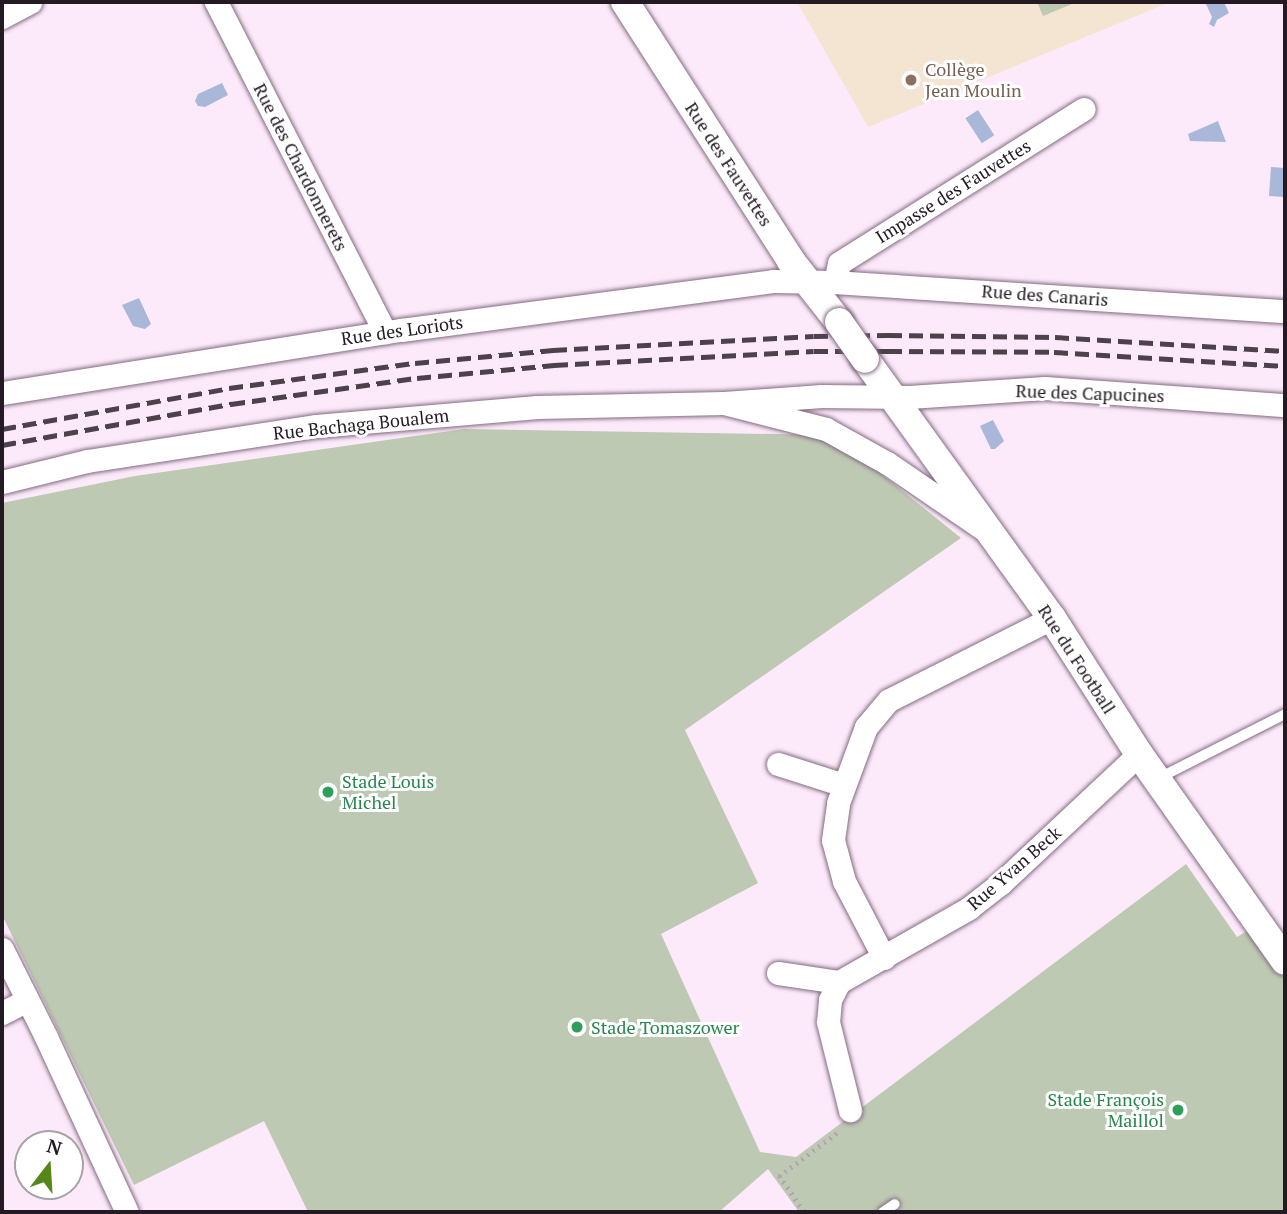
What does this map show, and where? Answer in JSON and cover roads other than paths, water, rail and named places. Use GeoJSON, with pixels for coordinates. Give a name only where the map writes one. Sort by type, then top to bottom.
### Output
{"type":"FeatureCollection","features":[{"type":"Feature","properties":{"kind":"street"},"geometry":{"type":"LineString","coordinates":[[2,16],[30,2]]}},
{"type":"Feature","properties":{"kind":"street","name":"Rue des Chardonnerets"},"geometry":{"type":"LineString","coordinates":[[216,2],[385,332]]}},
{"type":"Feature","properties":{"kind":"street","name":"Rue des Fauvettes"},"geometry":{"type":"LineString","coordinates":[[625,2],[804,281],[865,359]]}},
{"type":"Feature","properties":{"kind":"street","name":"Impasse des Fauvettes"},"geometry":{"type":"LineString","coordinates":[[835,282],[839,263],[1084,110]]}},
{"type":"Feature","properties":{"kind":"street","name":"Rue des Loriots"},"geometry":{"type":"LineString","coordinates":[[2,393],[385,332],[773,281],[804,281]]}},
{"type":"Feature","properties":{"kind":"street","name":"Rue des Canaris"},"geometry":{"type":"LineString","coordinates":[[804,281],[1285,310]]}},
{"type":"Feature","properties":{"kind":"street","name":"Rue du Football"},"geometry":{"type":"LineString","coordinates":[[865,359],[1052,618],[1139,754],[1285,961]]}},
{"type":"Feature","properties":{"kind":"street","name":"Rue des Capucines"},"geometry":{"type":"LineString","coordinates":[[894,396],[1045,388],[1285,405]]}},
{"type":"Feature","properties":{"kind":"street","name":"Rue Bachaga Boualem"},"geometry":{"type":"LineString","coordinates":[[2,482],[87,461],[316,426],[537,407],[894,396]]}},
{"type":"Feature","properties":{"kind":"street","name":"Rue Bachaga Boualem"},"geometry":{"type":"LineString","coordinates":[[724,403],[826,429],[887,463],[993,536]]}},
{"type":"Feature","properties":{"kind":"street"},"geometry":{"type":"LineString","coordinates":[[884,958],[844,880],[835,854],[834,825],[844,785],[866,727],[889,700],[1052,618]]}},
{"type":"Feature","properties":{"kind":"street","name":"Rue Yvan Beck"},"geometry":{"type":"LineString","coordinates":[[839,982],[969,908],[1001,883],[1139,754]]}},
{"type":"Feature","properties":{"kind":"street"},"geometry":{"type":"LineString","coordinates":[[778,764],[844,785]]}},
{"type":"Feature","properties":{"kind":"street"},"geometry":{"type":"LineString","coordinates":[[2,949],[127,1212]]}},
{"type":"Feature","properties":{"kind":"street"},"geometry":{"type":"LineString","coordinates":[[778,973],[839,982],[830,1000],[828,1022],[850,1110]]}},
{"type":"Feature","properties":{"kind":"street"},"geometry":{"type":"LineString","coordinates":[[2,1013],[27,1000]]}},
{"type":"Feature","properties":{"kind":"lane"},"geometry":{"type":"LineString","coordinates":[[1157,779],[1285,714]]}},
{"type":"Feature","properties":{"kind":"lane"},"geometry":{"type":"LineString","coordinates":[[883,1212],[895,1204]]}},
{"type":"Feature","properties":{"kind":"water"},"geometry":{"type":"Polygon","coordinates":[[[1205,2],[1224,2],[1229,13],[1217,20],[1214,27],[1209,24],[1212,17],[1205,2]]]}},
{"type":"Feature","properties":{"kind":"water"},"geometry":{"type":"Polygon","coordinates":[[[222,83],[228,95],[205,107],[198,106],[195,101],[198,94],[222,83]]]}},
{"type":"Feature","properties":{"kind":"water"},"geometry":{"type":"Polygon","coordinates":[[[978,110],[994,135],[982,143],[965,118],[978,110]]]}},
{"type":"Feature","properties":{"kind":"water"},"geometry":{"type":"Polygon","coordinates":[[[1218,121],[1226,142],[1190,141],[1188,134],[1218,121]]]}},
{"type":"Feature","properties":{"kind":"water"},"geometry":{"type":"Polygon","coordinates":[[[1271,167],[1285,168],[1283,197],[1269,196],[1271,167]]]}},
{"type":"Feature","properties":{"kind":"water"},"geometry":{"type":"Polygon","coordinates":[[[139,298],[151,324],[145,329],[133,326],[122,305],[139,298]]]}},
{"type":"Feature","properties":{"kind":"water"},"geometry":{"type":"Polygon","coordinates":[[[993,420],[1004,441],[991,449],[980,426],[993,420]]]}},
{"type":"Feature","properties":{"kind":"railway"},"geometry":{"type":"LineString","coordinates":[[2,429],[229,388],[415,363],[553,350],[814,336],[888,335],[1055,337],[1285,351]]}},
{"type":"Feature","properties":{"kind":"railway"},"geometry":{"type":"LineString","coordinates":[[2,445],[231,404],[417,378],[554,365],[814,351],[888,351],[1054,352],[1285,366]]}},
{"type":"Feature","properties":{"kind":"place","name":"Collège Jean Moulin"},"geometry":{"type":"Point","coordinates":[911,80]}},
{"type":"Feature","properties":{"kind":"place","name":"Stade Louis Michel"},"geometry":{"type":"Point","coordinates":[328,792]}},
{"type":"Feature","properties":{"kind":"place","name":"Stade Tomaszower"},"geometry":{"type":"Point","coordinates":[577,1027]}},
{"type":"Feature","properties":{"kind":"place","name":"Stade François Maillol"},"geometry":{"type":"Point","coordinates":[1178,1110]}}]}
